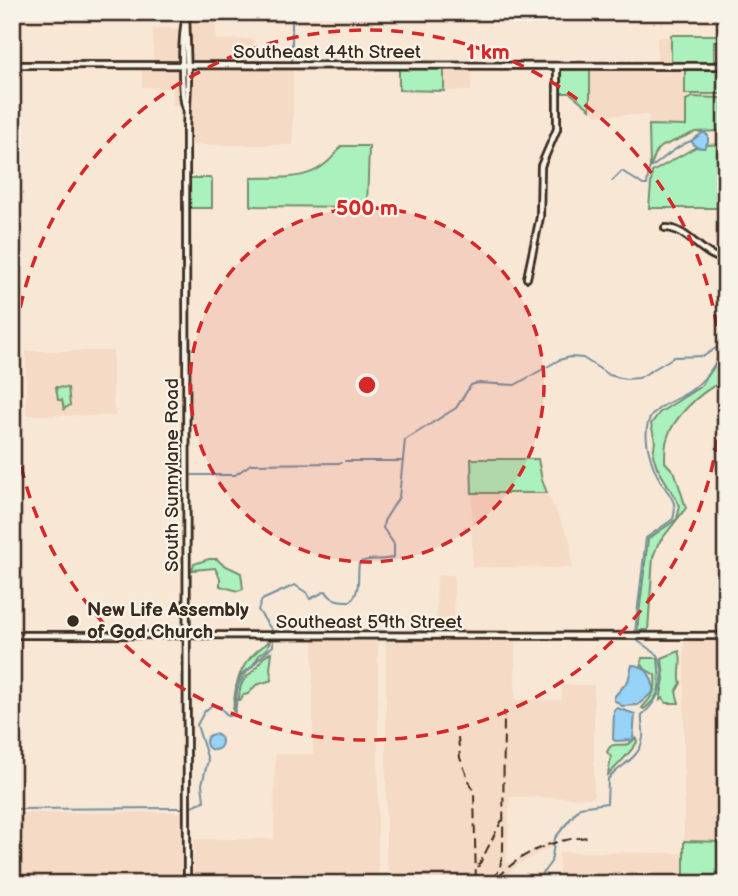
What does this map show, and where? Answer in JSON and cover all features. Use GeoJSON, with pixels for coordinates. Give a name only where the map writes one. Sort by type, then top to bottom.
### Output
{"type":"FeatureCollection","features":[{"type":"Feature","properties":{"kind":"main road","name":"South Sunnylane Road"},"geometry":{"type":"LineString","coordinates":[[186,15],[184,104],[187,884]]}},
{"type":"Feature","properties":{"kind":"main road","name":"Southeast 44th Street"},"geometry":{"type":"LineString","coordinates":[[12,65],[726,66]]}},
{"type":"Feature","properties":{"kind":"main road"},"geometry":{"type":"LineString","coordinates":[[527,278],[540,217],[541,166],[557,126],[557,66]]}},
{"type":"Feature","properties":{"kind":"main road"},"geometry":{"type":"LineString","coordinates":[[665,228],[677,230],[713,257],[726,259]]}},
{"type":"Feature","properties":{"kind":"main road","name":"Southeast 59th Street"},"geometry":{"type":"LineString","coordinates":[[12,635],[726,636]]}},
{"type":"Feature","properties":{"kind":"shaded area"},"geometry":{"type":"Polygon","coordinates":[[[189,12],[216,13],[216,40],[254,39],[254,62],[192,62],[189,12]]]}},
{"type":"Feature","properties":{"kind":"shaded area"},"geometry":{"type":"Polygon","coordinates":[[[153,28],[179,28],[180,60],[153,60],[153,28]]]}},
{"type":"Feature","properties":{"kind":"shaded area"},"geometry":{"type":"Polygon","coordinates":[[[712,35],[726,35],[726,66],[713,66],[712,35]]]}},
{"type":"Feature","properties":{"kind":"shaded area"},"geometry":{"type":"Polygon","coordinates":[[[657,37],[671,37],[671,63],[657,63],[657,37]]]}},
{"type":"Feature","properties":{"kind":"shaded area"},"geometry":{"type":"Polygon","coordinates":[[[444,68],[472,69],[471,91],[444,91],[444,68]]]}},
{"type":"Feature","properties":{"kind":"shaded area"},"geometry":{"type":"Polygon","coordinates":[[[142,69],[182,70],[181,106],[172,106],[173,88],[142,87],[142,69]]]}},
{"type":"Feature","properties":{"kind":"shaded area"},"geometry":{"type":"Polygon","coordinates":[[[293,69],[293,145],[190,145],[191,70],[293,69]]]}},
{"type":"Feature","properties":{"kind":"shaded area"},"geometry":{"type":"Polygon","coordinates":[[[590,69],[688,69],[688,126],[649,125],[648,115],[598,115],[590,109],[590,69]]]}},
{"type":"Feature","properties":{"kind":"shaded area"},"geometry":{"type":"Polygon","coordinates":[[[26,351],[113,351],[113,406],[116,416],[26,415],[26,351]]]}},
{"type":"Feature","properties":{"kind":"shaded area"},"geometry":{"type":"Polygon","coordinates":[[[472,493],[547,493],[570,540],[572,568],[472,567],[472,493]]]}},
{"type":"Feature","properties":{"kind":"shaded area"},"geometry":{"type":"Polygon","coordinates":[[[437,575],[454,575],[454,631],[436,631],[437,575]]]}},
{"type":"Feature","properties":{"kind":"shaded area"},"geometry":{"type":"Polygon","coordinates":[[[378,639],[378,884],[193,884],[194,839],[274,839],[275,754],[313,754],[313,640],[378,639]]]}},
{"type":"Feature","properties":{"kind":"shaded area"},"geometry":{"type":"Polygon","coordinates":[[[386,640],[515,640],[515,700],[562,700],[562,685],[594,685],[594,798],[510,797],[507,864],[553,840],[553,846],[518,865],[497,884],[465,884],[455,881],[402,883],[393,880],[386,862],[386,640]]]}},
{"type":"Feature","properties":{"kind":"shaded area"},"geometry":{"type":"Polygon","coordinates":[[[684,641],[726,641],[726,842],[684,841],[684,641]]]}},
{"type":"Feature","properties":{"kind":"shaded area"},"geometry":{"type":"Polygon","coordinates":[[[182,812],[183,884],[12,884],[12,813],[182,812]]]}},
{"type":"Feature","properties":{"kind":"shaded area"},"geometry":{"type":"Polygon","coordinates":[[[559,852],[684,854],[684,884],[559,884],[559,852]]]}},
{"type":"Feature","properties":{"kind":"green space"},"geometry":{"type":"Polygon","coordinates":[[[671,35],[726,35],[726,41],[714,41],[714,60],[717,63],[671,63],[671,35]]]}},
{"type":"Feature","properties":{"kind":"green space"},"geometry":{"type":"Polygon","coordinates":[[[444,68],[444,91],[399,90],[399,69],[444,68]]]}},
{"type":"Feature","properties":{"kind":"green space"},"geometry":{"type":"Polygon","coordinates":[[[590,69],[590,109],[570,93],[560,93],[560,70],[590,69]]]}},
{"type":"Feature","properties":{"kind":"green space"},"geometry":{"type":"Polygon","coordinates":[[[687,70],[726,70],[726,94],[685,94],[687,70]]]}},
{"type":"Feature","properties":{"kind":"green space"},"geometry":{"type":"Polygon","coordinates":[[[692,97],[722,98],[722,131],[695,132],[663,146],[657,150],[650,168],[649,125],[686,126],[686,100],[692,97]]]}},
{"type":"Feature","properties":{"kind":"green space"},"geometry":{"type":"Polygon","coordinates":[[[723,144],[724,208],[649,208],[652,172],[696,147],[723,144]]]}},
{"type":"Feature","properties":{"kind":"green space"},"geometry":{"type":"Polygon","coordinates":[[[341,146],[369,146],[367,207],[251,206],[251,178],[291,177],[313,172],[332,158],[341,146]]]}},
{"type":"Feature","properties":{"kind":"green space"},"geometry":{"type":"Polygon","coordinates":[[[188,178],[212,180],[212,208],[189,208],[188,178]]]}},
{"type":"Feature","properties":{"kind":"green space"},"geometry":{"type":"Polygon","coordinates":[[[726,349],[726,360],[718,384],[688,407],[667,439],[665,462],[675,473],[686,508],[658,544],[653,557],[648,630],[637,630],[648,539],[677,519],[680,506],[657,467],[653,455],[655,441],[651,424],[659,413],[701,386],[726,349]]]}},
{"type":"Feature","properties":{"kind":"green space"},"geometry":{"type":"Polygon","coordinates":[[[56,387],[68,388],[70,405],[64,409],[62,400],[58,400],[56,387]]]}},
{"type":"Feature","properties":{"kind":"green space"},"geometry":{"type":"Polygon","coordinates":[[[471,459],[538,459],[547,493],[472,493],[471,459]]]}},
{"type":"Feature","properties":{"kind":"green space"},"geometry":{"type":"Polygon","coordinates":[[[217,559],[241,573],[243,589],[238,591],[220,586],[220,578],[215,568],[192,570],[194,564],[217,559]]]}},
{"type":"Feature","properties":{"kind":"green space"},"geometry":{"type":"Polygon","coordinates":[[[270,641],[267,649],[260,654],[252,667],[243,673],[236,685],[250,657],[270,641]]]}},
{"type":"Feature","properties":{"kind":"green space"},"geometry":{"type":"Polygon","coordinates":[[[679,651],[681,683],[676,692],[679,703],[666,703],[663,698],[660,700],[664,679],[662,658],[679,651]]]}},
{"type":"Feature","properties":{"kind":"green space"},"geometry":{"type":"Polygon","coordinates":[[[272,652],[272,680],[256,685],[239,700],[243,681],[263,658],[272,652]]]}},
{"type":"Feature","properties":{"kind":"green space"},"geometry":{"type":"Polygon","coordinates":[[[642,658],[658,658],[659,674],[658,692],[644,709],[642,708],[653,693],[655,675],[645,669],[641,663],[642,658]]]}},
{"type":"Feature","properties":{"kind":"green space"},"geometry":{"type":"Polygon","coordinates":[[[636,738],[635,746],[608,775],[611,757],[607,752],[609,748],[613,745],[628,744],[636,738]]]}},
{"type":"Feature","properties":{"kind":"green space"},"geometry":{"type":"Polygon","coordinates":[[[684,841],[726,842],[726,884],[684,884],[684,841]]]}},
{"type":"Feature","properties":{"kind":"water"},"geometry":{"type":"Polygon","coordinates":[[[704,132],[708,136],[708,142],[704,148],[696,147],[691,141],[704,132]]]}},
{"type":"Feature","properties":{"kind":"water"},"geometry":{"type":"Polygon","coordinates":[[[632,665],[646,670],[653,692],[638,705],[622,706],[614,697],[628,681],[632,665]]]}},
{"type":"Feature","properties":{"kind":"water"},"geometry":{"type":"Polygon","coordinates":[[[617,708],[635,714],[633,740],[613,739],[614,710],[617,708]]]}},
{"type":"Feature","properties":{"kind":"water"},"geometry":{"type":"Polygon","coordinates":[[[211,734],[217,734],[222,742],[220,748],[211,750],[206,745],[206,739],[211,734]]]}},
{"type":"Feature","properties":{"kind":"waterway"},"geometry":{"type":"LineString","coordinates":[[292,12],[292,61]]}},
{"type":"Feature","properties":{"kind":"waterway"},"geometry":{"type":"LineString","coordinates":[[612,181],[622,171],[647,185],[649,169],[691,141]]}},
{"type":"Feature","properties":{"kind":"waterway"},"geometry":{"type":"LineString","coordinates":[[12,809],[187,808],[204,801],[202,784],[208,760],[197,725],[204,712],[212,705],[220,707],[228,716],[234,715],[240,682],[273,646],[273,632],[258,610],[262,600],[295,585],[307,593],[310,599],[326,591],[333,599],[351,601],[357,588],[359,563],[394,557],[394,544],[383,528],[384,521],[399,497],[405,440],[456,408],[471,385],[515,385],[559,360],[570,357],[583,358],[609,375],[625,379],[639,378],[674,357],[704,356],[719,346],[726,346]]}},
{"type":"Feature","properties":{"kind":"waterway"},"geometry":{"type":"LineString","coordinates":[[635,632],[646,538],[673,519],[675,507],[651,460],[647,445],[648,423],[660,408],[700,382],[713,367],[722,349]]}},
{"type":"Feature","properties":{"kind":"waterway"},"geometry":{"type":"LineString","coordinates":[[345,461],[403,461]]}},
{"type":"Feature","properties":{"kind":"waterway"},"geometry":{"type":"LineString","coordinates":[[192,475],[235,475],[251,464],[341,463]]}},
{"type":"Feature","properties":{"kind":"waterway"},"geometry":{"type":"LineString","coordinates":[[529,884],[539,878],[551,862],[555,838],[580,807],[607,803],[608,779],[634,756],[641,744],[642,715],[658,695],[662,672],[658,655],[635,639]]}},
{"type":"Feature","properties":{"kind":"waterway"},"geometry":{"type":"LineString","coordinates":[[451,884],[463,884]]}},
{"type":"Feature","properties":{"kind":"railway"},"geometry":{"type":"LineString","coordinates":[[494,880],[503,850],[504,711]]}},
{"type":"Feature","properties":{"kind":"railway"},"geometry":{"type":"LineString","coordinates":[[458,737],[460,758],[474,793],[476,884]]}},
{"type":"Feature","properties":{"kind":"railway"},"geometry":{"type":"LineString","coordinates":[[478,867],[502,820]]}},
{"type":"Feature","properties":{"kind":"railway"},"geometry":{"type":"LineString","coordinates":[[498,878],[517,860],[540,848],[565,840],[591,837]]}},
{"type":"Feature","properties":{"kind":"place","name":"New Life Assembly of God Church"},"geometry":{"type":"Point","coordinates":[73,621]}}]}
